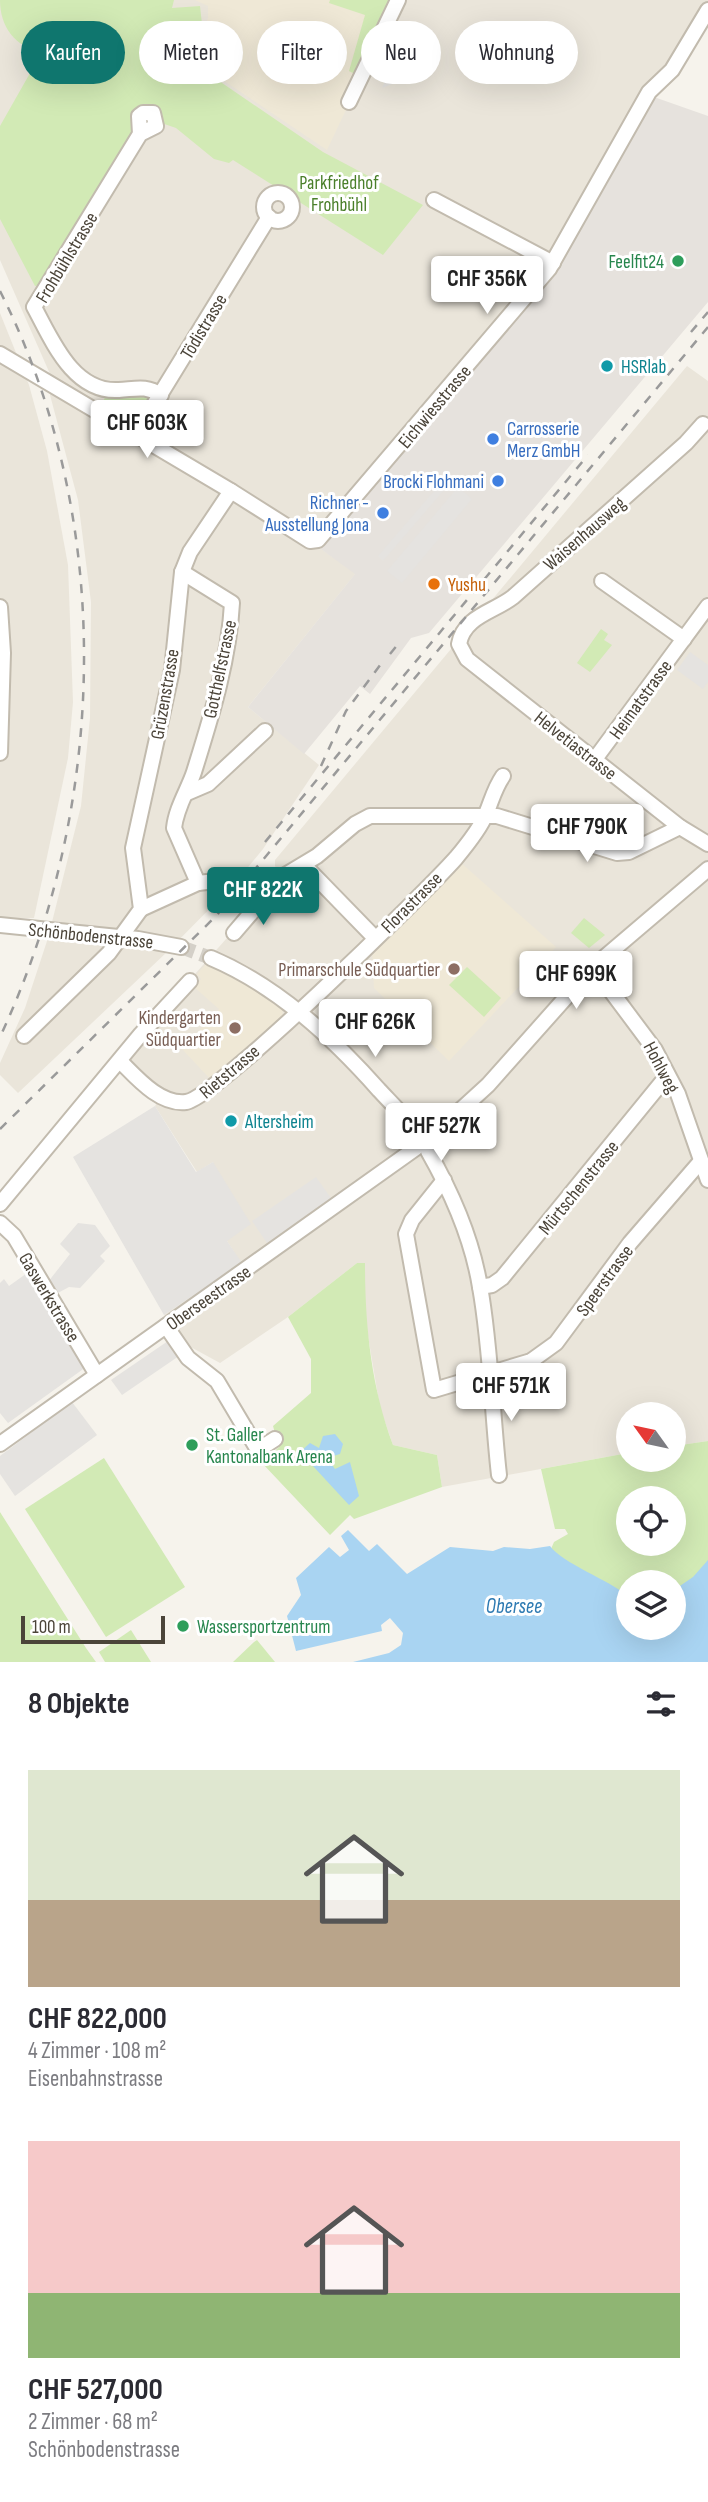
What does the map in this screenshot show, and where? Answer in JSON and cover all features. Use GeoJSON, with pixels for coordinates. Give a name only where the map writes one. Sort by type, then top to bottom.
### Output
{"type":"FeatureCollection","features":[{"type":"Feature","properties":{"kind":"street"},"geometry":{"type":"LineString","coordinates":[[349,102],[398,0]]}},
{"type":"Feature","properties":{"kind":"street","name":"Eichwiesstrasse"},"geometry":{"type":"LineString","coordinates":[[231,491],[310,541],[324,536],[553,263],[649,92],[671,70],[708,10]]}},
{"type":"Feature","properties":{"kind":"street","name":"Frohbühlstrasse"},"geometry":{"type":"LineString","coordinates":[[140,134],[34,307],[65,362],[81,378],[110,390],[146,387],[161,395]]}},
{"type":"Feature","properties":{"kind":"street"},"geometry":{"type":"LineString","coordinates":[[434,200],[553,263]]}},
{"type":"Feature","properties":{"kind":"street","name":"Tödistrasse"},"geometry":{"type":"LineString","coordinates":[[136,434],[269,217]]}},
{"type":"Feature","properties":{"kind":"street"},"geometry":{"type":"LineString","coordinates":[[0,354],[231,491]]}},
{"type":"Feature","properties":{"kind":"street","name":"Waisenhausweg"},"geometry":{"type":"LineString","coordinates":[[461,635],[484,611],[497,608],[513,597],[686,443],[703,424]]}},
{"type":"Feature","properties":{"kind":"street","name":"Grüzenstrasse"},"geometry":{"type":"LineString","coordinates":[[141,909],[133,848],[172,670],[182,572],[190,552],[231,491]]}},
{"type":"Feature","properties":{"kind":"street","name":"Gotthelfstrasse"},"geometry":{"type":"LineString","coordinates":[[182,572],[232,603],[218,695],[174,828],[198,883]]}},
{"type":"Feature","properties":{"kind":"street","name":"Heimatstrasse"},"geometry":{"type":"LineString","coordinates":[[602,581],[684,639]]}},
{"type":"Feature","properties":{"kind":"street","name":"Heimatstrasse"},"geometry":{"type":"LineString","coordinates":[[595,759],[708,606]]}},
{"type":"Feature","properties":{"kind":"street"},"geometry":{"type":"LineString","coordinates":[[0,607],[0,753]]}},
{"type":"Feature","properties":{"kind":"street","name":"Helvetiastrasse"},"geometry":{"type":"LineString","coordinates":[[461,635],[459,644],[467,659],[680,828],[708,844]]}},
{"type":"Feature","properties":{"kind":"street"},"geometry":{"type":"LineString","coordinates":[[187,793],[208,785],[265,731]]}},
{"type":"Feature","properties":{"kind":"street","name":"Florastrasse"},"geometry":{"type":"LineString","coordinates":[[298,1011],[455,858],[485,816],[492,791],[503,776]]}},
{"type":"Feature","properties":{"kind":"street"},"geometry":{"type":"LineString","coordinates":[[234,933],[282,877],[370,816],[485,816],[508,819],[617,853],[629,852],[680,828]]}},
{"type":"Feature","properties":{"kind":"street"},"geometry":{"type":"LineString","coordinates":[[304,864],[375,938]]}},
{"type":"Feature","properties":{"kind":"street","name":"Oberseestrasse"},"geometry":{"type":"LineString","coordinates":[[0,1444],[423,1143],[488,1084],[593,967],[708,869]]}},
{"type":"Feature","properties":{"kind":"street"},"geometry":{"type":"LineString","coordinates":[[24,1036],[122,937],[141,909],[198,883],[234,878]]}},
{"type":"Feature","properties":{"kind":"street","name":"Schönbodenstrasse"},"geometry":{"type":"LineString","coordinates":[[0,925],[122,937],[181,947]]}},
{"type":"Feature","properties":{"kind":"street"},"geometry":{"type":"LineString","coordinates":[[211,958],[250,977],[298,1011],[365,1074],[423,1143],[444,1180],[468,1237],[480,1287],[499,1475]]}},
{"type":"Feature","properties":{"kind":"street","name":"Hohlweg"},"geometry":{"type":"LineString","coordinates":[[593,967],[642,1029],[678,1094],[708,1180]]}},
{"type":"Feature","properties":{"kind":"street"},"geometry":{"type":"LineString","coordinates":[[0,1203],[121,1062],[148,1026],[190,981]]}},
{"type":"Feature","properties":{"kind":"street","name":"Rietstrasse"},"geometry":{"type":"LineString","coordinates":[[121,1062],[156,1093],[174,1102],[187,1102],[200,1098],[219,1084],[298,1011]]}},
{"type":"Feature","properties":{"kind":"street","name":"Mürtschenstrasse"},"geometry":{"type":"LineString","coordinates":[[480,1287],[492,1285],[502,1278],[667,1076]]}},
{"type":"Feature","properties":{"kind":"street","name":"Speerstrasse"},"geometry":{"type":"LineString","coordinates":[[444,1180],[412,1220],[405,1234],[434,1390],[531,1361],[556,1343],[630,1243],[701,1161]]}},
{"type":"Feature","properties":{"kind":"street","name":"Gaswerkstrasse"},"geometry":{"type":"LineString","coordinates":[[0,1223],[14,1236],[97,1375]]}},
{"type":"Feature","properties":{"kind":"street"},"geometry":{"type":"LineString","coordinates":[[166,1326],[188,1358],[217,1381],[258,1450],[275,1439]]}},
{"type":"Feature","properties":{"kind":"street"},"geometry":{"type":"LineString","coordinates":[[531,1361],[540,1392]]}},
{"type":"Feature","properties":{"kind":"shaded area"},"geometry":{"type":"Polygon","coordinates":[[[0,0],[708,0],[708,7],[570,234],[311,542],[356,573],[248,707],[319,765],[263,849],[235,883],[167,952],[18,1093],[0,1075],[0,1063],[25,1008],[48,938],[81,806],[90,718],[91,602],[78,500],[50,395],[55,379],[50,374],[0,260],[0,0]]]}},
{"type":"Feature","properties":{"kind":"shaded area"},"geometry":{"type":"Polygon","coordinates":[[[195,0],[398,0],[388,21],[361,21],[361,78],[327,150],[229,84],[243,84],[243,21],[207,21],[208,6],[195,0]]]}},
{"type":"Feature","properties":{"kind":"shaded area"},"geometry":{"type":"Polygon","coordinates":[[[649,92],[654,97],[708,116],[708,302],[429,633],[411,638],[370,694],[360,686],[304,754],[248,707],[355,574],[310,541],[549,269],[649,92]]]}},
{"type":"Feature","properties":{"kind":"shaded area"},"geometry":{"type":"Polygon","coordinates":[[[0,313],[29,385],[47,451],[68,565],[73,702],[68,758],[34,918],[0,919],[0,313]]]}},
{"type":"Feature","properties":{"kind":"shaded area"},"geometry":{"type":"Polygon","coordinates":[[[687,366],[708,381],[708,1441],[686,1444],[686,1402],[616,1402],[616,1455],[442,1487],[437,1455],[393,1445],[380,1408],[365,1318],[365,1264],[357,1263],[288,1317],[220,1363],[187,1345],[164,1315],[241,1263],[227,1241],[213,1162],[197,1172],[155,1106],[161,1096],[137,1077],[124,1054],[282,876],[275,866],[275,860],[687,366]]]}},
{"type":"Feature","properties":{"kind":"shaded area"},"geometry":{"type":"Polygon","coordinates":[[[440,484],[445,489],[383,561],[378,556],[440,484]]]}},
{"type":"Feature","properties":{"kind":"shaded area"},"geometry":{"type":"Polygon","coordinates":[[[458,487],[472,499],[402,583],[387,571],[458,487]]]}},
{"type":"Feature","properties":{"kind":"shaded area"},"geometry":{"type":"Polygon","coordinates":[[[690,652],[708,665],[708,682],[703,689],[677,670],[690,652]]]}},
{"type":"Feature","properties":{"kind":"shaded area","name":"Primarschule Südquartier"},"geometry":{"type":"Polygon","coordinates":[[[460,862],[556,947],[449,1061],[374,988],[372,950],[460,862]]]}},
{"type":"Feature","properties":{"kind":"shaded area","name":"Kindergarten Südquartier"},"geometry":{"type":"Polygon","coordinates":[[[206,964],[242,982],[283,1009],[282,1018],[212,1081],[182,1049],[219,1009],[194,987],[201,979],[197,974],[206,964]]]}},
{"type":"Feature","properties":{"kind":"shaded area"},"geometry":{"type":"Polygon","coordinates":[[[155,1106],[196,1172],[213,1162],[251,1224],[227,1241],[242,1263],[164,1315],[73,1157],[155,1106]]]}},
{"type":"Feature","properties":{"kind":"shaded area"},"geometry":{"type":"Polygon","coordinates":[[[316,1177],[331,1198],[267,1243],[252,1221],[316,1177]]]}},
{"type":"Feature","properties":{"kind":"shaded area"},"geometry":{"type":"Polygon","coordinates":[[[78,1223],[95,1225],[110,1246],[100,1256],[105,1261],[80,1288],[69,1287],[56,1294],[48,1282],[70,1254],[60,1244],[78,1223]]]}},
{"type":"Feature","properties":{"kind":"shaded area"},"geometry":{"type":"Polygon","coordinates":[[[30,1271],[86,1367],[8,1423],[0,1413],[0,1283],[4,1279],[9,1286],[30,1271]]]}},
{"type":"Feature","properties":{"kind":"shaded area"},"geometry":{"type":"Polygon","coordinates":[[[168,1341],[179,1356],[122,1395],[111,1380],[168,1341]]]}},
{"type":"Feature","properties":{"kind":"shaded area"},"geometry":{"type":"Polygon","coordinates":[[[72,1402],[97,1435],[15,1496],[0,1474],[0,1456],[72,1402]]]}},
{"type":"Feature","properties":{"kind":"green space","name":"Parkfriedhof Frohbühl"},"geometry":{"type":"Polygon","coordinates":[[[0,0],[174,0],[172,8],[200,6],[202,21],[139,21],[139,84],[224,84],[323,152],[423,205],[383,255],[233,160],[229,163],[214,159],[176,128],[135,114],[132,123],[135,132],[42,285],[35,286],[0,219],[0,126],[24,84],[125,84],[125,21],[21,21],[21,43],[6,27],[0,0]]]}},
{"type":"Feature","properties":{"kind":"green space"},"geometry":{"type":"Polygon","coordinates":[[[330,0],[392,0],[382,21],[363,21],[365,15],[329,3],[330,0]]]}},
{"type":"Feature","properties":{"kind":"green space"},"geometry":{"type":"Polygon","coordinates":[[[361,29],[361,66],[357,75],[349,71],[361,29]]]}},
{"type":"Feature","properties":{"kind":"green space"},"geometry":{"type":"Polygon","coordinates":[[[140,390],[152,397],[143,416],[134,421],[108,409],[104,399],[108,395],[140,390]]]}},
{"type":"Feature","properties":{"kind":"green space"},"geometry":{"type":"Polygon","coordinates":[[[601,629],[608,634],[604,640],[612,645],[590,672],[577,663],[601,629]]]}},
{"type":"Feature","properties":{"kind":"green space"},"geometry":{"type":"Polygon","coordinates":[[[584,918],[605,935],[589,948],[571,933],[584,918]]]}},
{"type":"Feature","properties":{"kind":"green space"},"geometry":{"type":"Polygon","coordinates":[[[467,967],[501,998],[484,1017],[449,985],[467,967]]]}},
{"type":"Feature","properties":{"kind":"green space"},"geometry":{"type":"Polygon","coordinates":[[[357,1263],[365,1263],[366,1309],[374,1378],[393,1445],[437,1455],[442,1487],[354,1519],[350,1515],[330,1535],[262,1463],[279,1447],[273,1426],[311,1393],[311,1359],[288,1317],[357,1263]]]}},
{"type":"Feature","properties":{"kind":"green space"},"geometry":{"type":"Polygon","coordinates":[[[708,1441],[708,1647],[613,1654],[551,1549],[554,1542],[568,1534],[565,1529],[555,1529],[541,1469],[616,1455],[616,1472],[686,1472],[686,1444],[708,1441]]]}},
{"type":"Feature","properties":{"kind":"green space"},"geometry":{"type":"Polygon","coordinates":[[[104,1458],[185,1587],[106,1637],[25,1509],[104,1458]]]}},
{"type":"Feature","properties":{"kind":"green space"},"geometry":{"type":"Polygon","coordinates":[[[0,1512],[86,1648],[96,1662],[0,1662],[0,1512]]]}},
{"type":"Feature","properties":{"kind":"green space"},"geometry":{"type":"Polygon","coordinates":[[[131,1630],[151,1662],[105,1662],[99,1652],[131,1630]]]}},
{"type":"Feature","properties":{"kind":"green space"},"geometry":{"type":"Polygon","coordinates":[[[257,1640],[275,1662],[233,1662],[254,1642],[257,1640]]]}},
{"type":"Feature","properties":{"kind":"water"},"geometry":{"type":"Polygon","coordinates":[[[335,1434],[343,1444],[340,1454],[327,1458],[335,1469],[350,1462],[359,1496],[349,1505],[300,1452],[310,1443],[319,1448],[323,1436],[335,1434]]]}},
{"type":"Feature","properties":{"kind":"water","name":"Obersee"},"geometry":{"type":"Polygon","coordinates":[[[348,1530],[369,1551],[377,1544],[407,1574],[450,1547],[493,1551],[504,1547],[530,1549],[550,1546],[565,1559],[616,1588],[616,1640],[686,1640],[686,1582],[708,1560],[708,1662],[353,1662],[389,1653],[401,1645],[403,1633],[390,1618],[381,1625],[382,1631],[296,1651],[287,1616],[301,1595],[296,1578],[329,1547],[340,1557],[349,1550],[341,1536],[348,1530]]]}},
{"type":"Feature","properties":{"kind":"tunnel"},"geometry":{"type":"LineString","coordinates":[[181,947],[211,958]]}},
{"type":"Feature","properties":{"kind":"railway"},"geometry":{"type":"LineString","coordinates":[[0,291],[38,380],[64,472],[79,567],[84,664],[78,760],[62,855],[36,948],[0,1037]]}},
{"type":"Feature","properties":{"kind":"railway"},"geometry":{"type":"LineString","coordinates":[[691,332],[708,312]]}},
{"type":"Feature","properties":{"kind":"railway"},"geometry":{"type":"LineString","coordinates":[[0,1129],[216,916],[708,327]]}},
{"type":"Feature","properties":{"kind":"railway"},"geometry":{"type":"LineString","coordinates":[[265,842],[588,455]]}},
{"type":"Feature","properties":{"kind":"railway"},"geometry":{"type":"LineString","coordinates":[[390,654],[399,643]]}},
{"type":"Feature","properties":{"kind":"railway"},"geometry":{"type":"LineString","coordinates":[[321,766],[346,711],[381,664]]}},
{"type":"Feature","properties":{"kind":"place","name":"Feelfit24"},"geometry":{"type":"Point","coordinates":[678,261]}},
{"type":"Feature","properties":{"kind":"place","name":"HSRlab"},"geometry":{"type":"Point","coordinates":[607,366]}},
{"type":"Feature","properties":{"kind":"place","name":"Carrosserie Merz GmbH"},"geometry":{"type":"Point","coordinates":[493,439]}},
{"type":"Feature","properties":{"kind":"place","name":"Brocki Flohmani"},"geometry":{"type":"Point","coordinates":[498,481]}},
{"type":"Feature","properties":{"kind":"place","name":"Richner - Ausstellung Jona"},"geometry":{"type":"Point","coordinates":[383,513]}},
{"type":"Feature","properties":{"kind":"place","name":"Yushu"},"geometry":{"type":"Point","coordinates":[434,584]}},
{"type":"Feature","properties":{"kind":"place","name":"Primarschule Südquartier"},"geometry":{"type":"Point","coordinates":[454,969]}},
{"type":"Feature","properties":{"kind":"place","name":"Kindergarten Südquartier"},"geometry":{"type":"Point","coordinates":[235,1028]}},
{"type":"Feature","properties":{"kind":"place","name":"Altersheim"},"geometry":{"type":"Point","coordinates":[231,1121]}},
{"type":"Feature","properties":{"kind":"place","name":"St. Galler Kantonalbank Arena"},"geometry":{"type":"Point","coordinates":[192,1445]}},
{"type":"Feature","properties":{"kind":"place","name":"Wassersportzentrum"},"geometry":{"type":"Point","coordinates":[183,1626]}}]}
